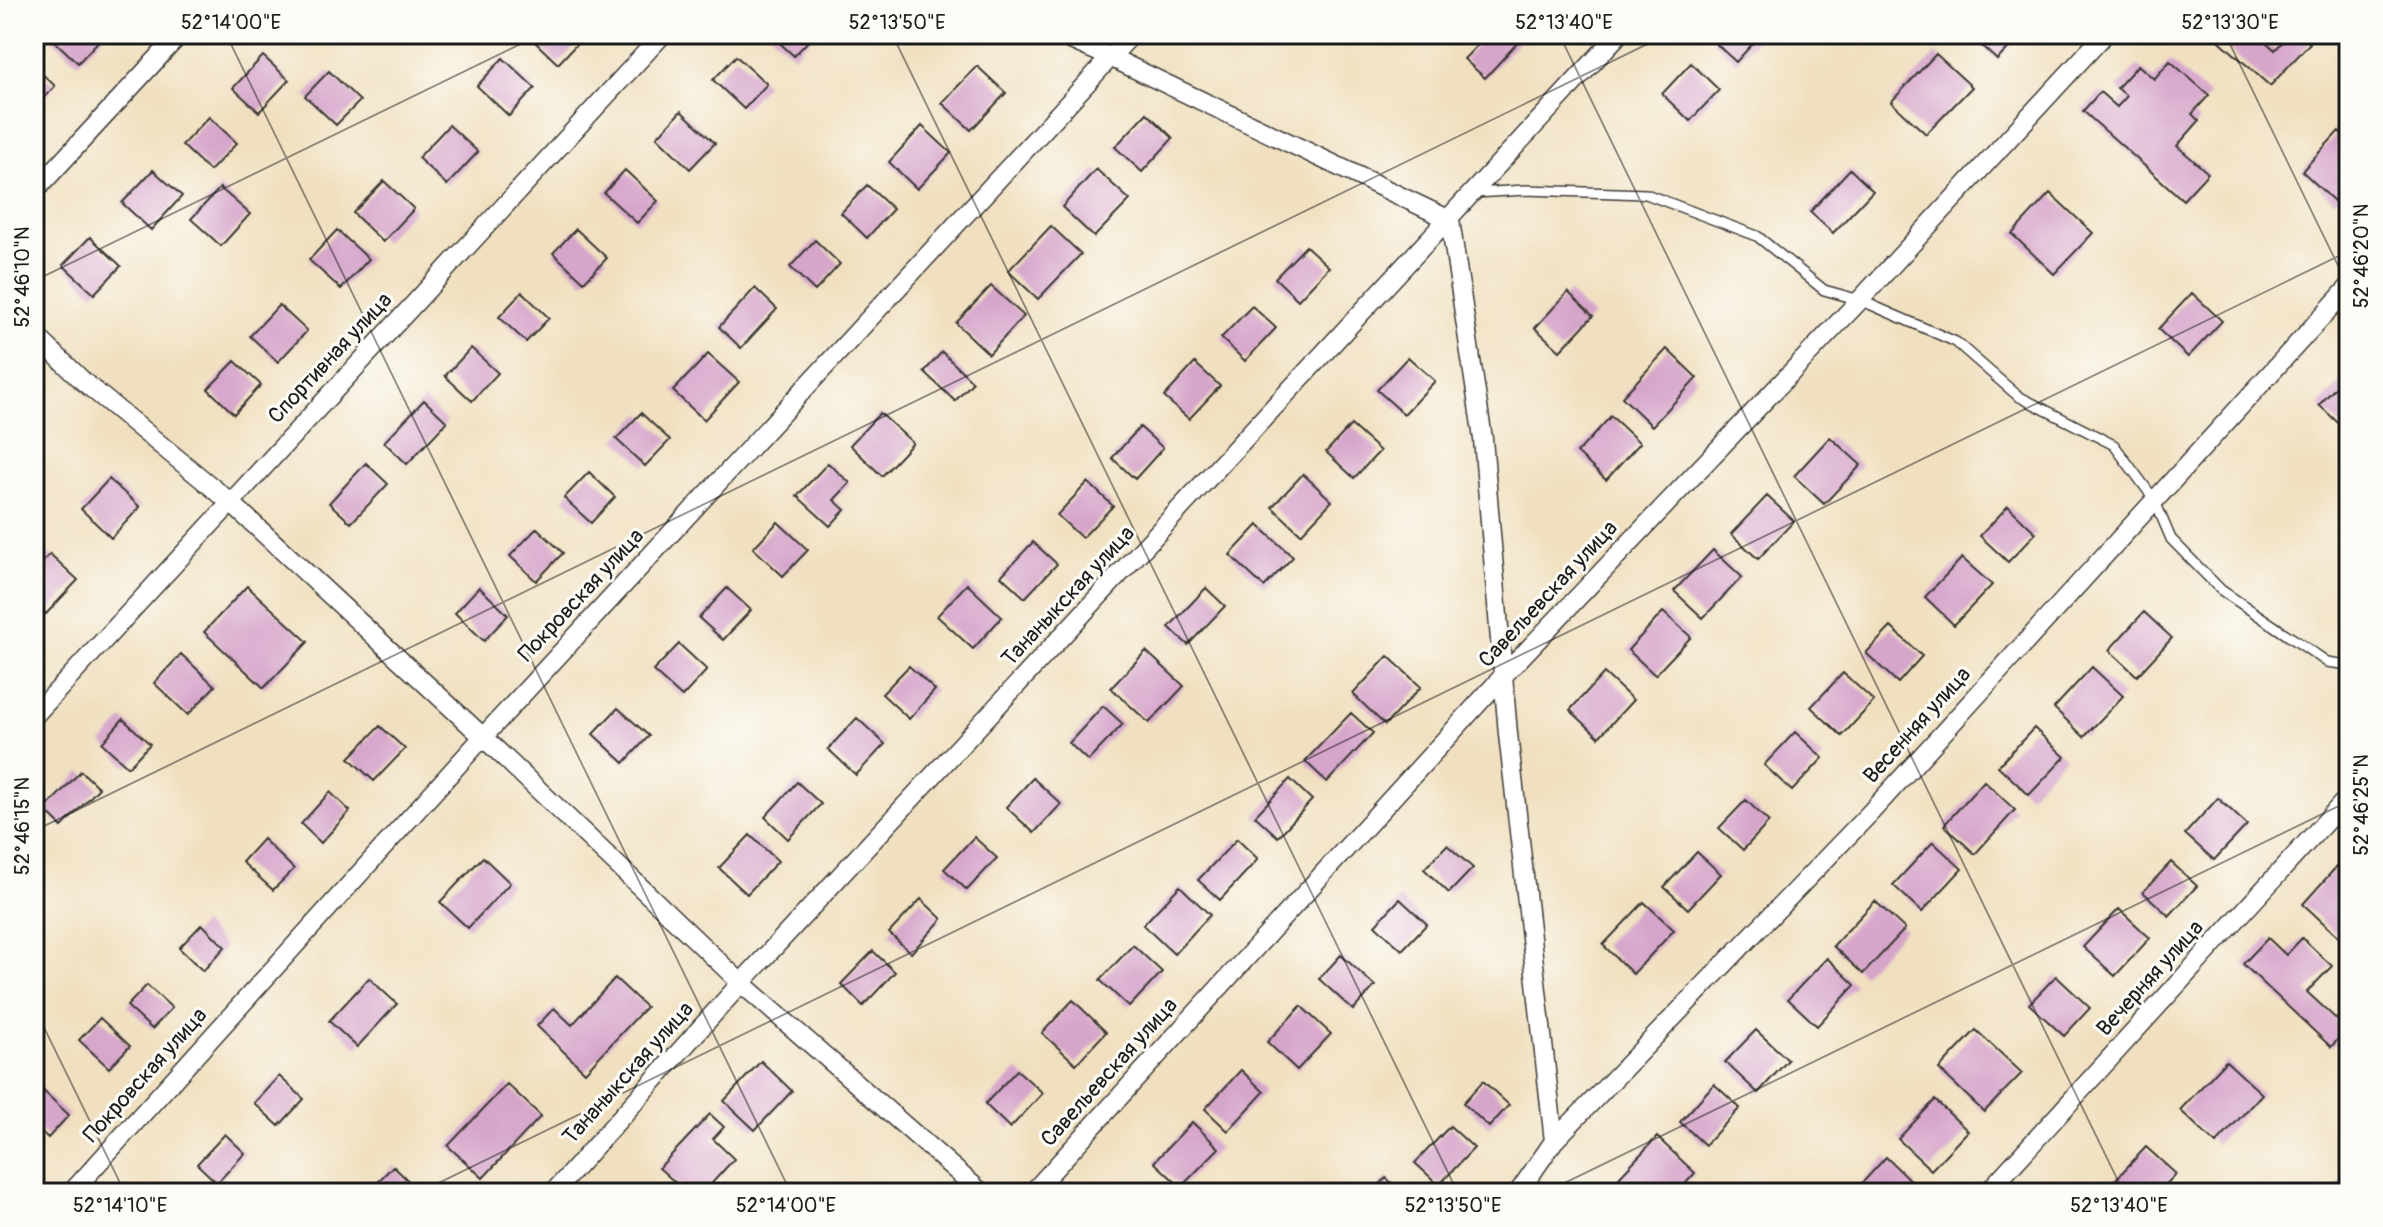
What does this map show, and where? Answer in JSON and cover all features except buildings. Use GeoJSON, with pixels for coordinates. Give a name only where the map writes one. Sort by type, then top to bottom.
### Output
{"type":"FeatureCollection","features":[{"type":"Feature","properties":{"kind":"street"},"geometry":{"type":"LineString","coordinates":[[34,192],[180,34]]}},
{"type":"Feature","properties":{"kind":"street","name":"Спортивная улица"},"geometry":{"type":"LineString","coordinates":[[34,716],[663,34]]}},
{"type":"Feature","properties":{"kind":"street"},"geometry":{"type":"LineString","coordinates":[[1057,34],[1450,220],[1483,439],[1504,675],[1554,1141]]}},
{"type":"Feature","properties":{"kind":"street","name":"Покровская улица"},"geometry":{"type":"LineString","coordinates":[[71,1193],[483,737],[1132,34]]}},
{"type":"Feature","properties":{"kind":"street","name":"Тананыкская улица"},"geometry":{"type":"LineString","coordinates":[[553,1193],[741,983],[1619,34]]}},
{"type":"Feature","properties":{"kind":"street","name":"Савельевская улица"},"geometry":{"type":"LineString","coordinates":[[1032,1193],[1504,675],[1860,300],[2105,34]]}},
{"type":"Feature","properties":{"kind":"street","name":"Весенняя улица"},"geometry":{"type":"LineString","coordinates":[[1518,1193],[1554,1141],[1870,813],[2349,287]]}},
{"type":"Feature","properties":{"kind":"street"},"geometry":{"type":"LineString","coordinates":[[34,334],[84,382],[230,502],[741,983],[982,1193]]}},
{"type":"Feature","properties":{"kind":"street","name":"Вечерняя улица"},"geometry":{"type":"LineString","coordinates":[[1987,1193],[2349,796]]}},
{"type":"Feature","properties":{"kind":"lane"},"geometry":{"type":"LineString","coordinates":[[1475,193],[1526,190],[1646,194],[1757,236],[1824,290],[1860,300],[1956,342],[2018,396],[2114,445],[2154,499],[2171,539],[2221,590],[2327,662],[2349,665]]}}]}
